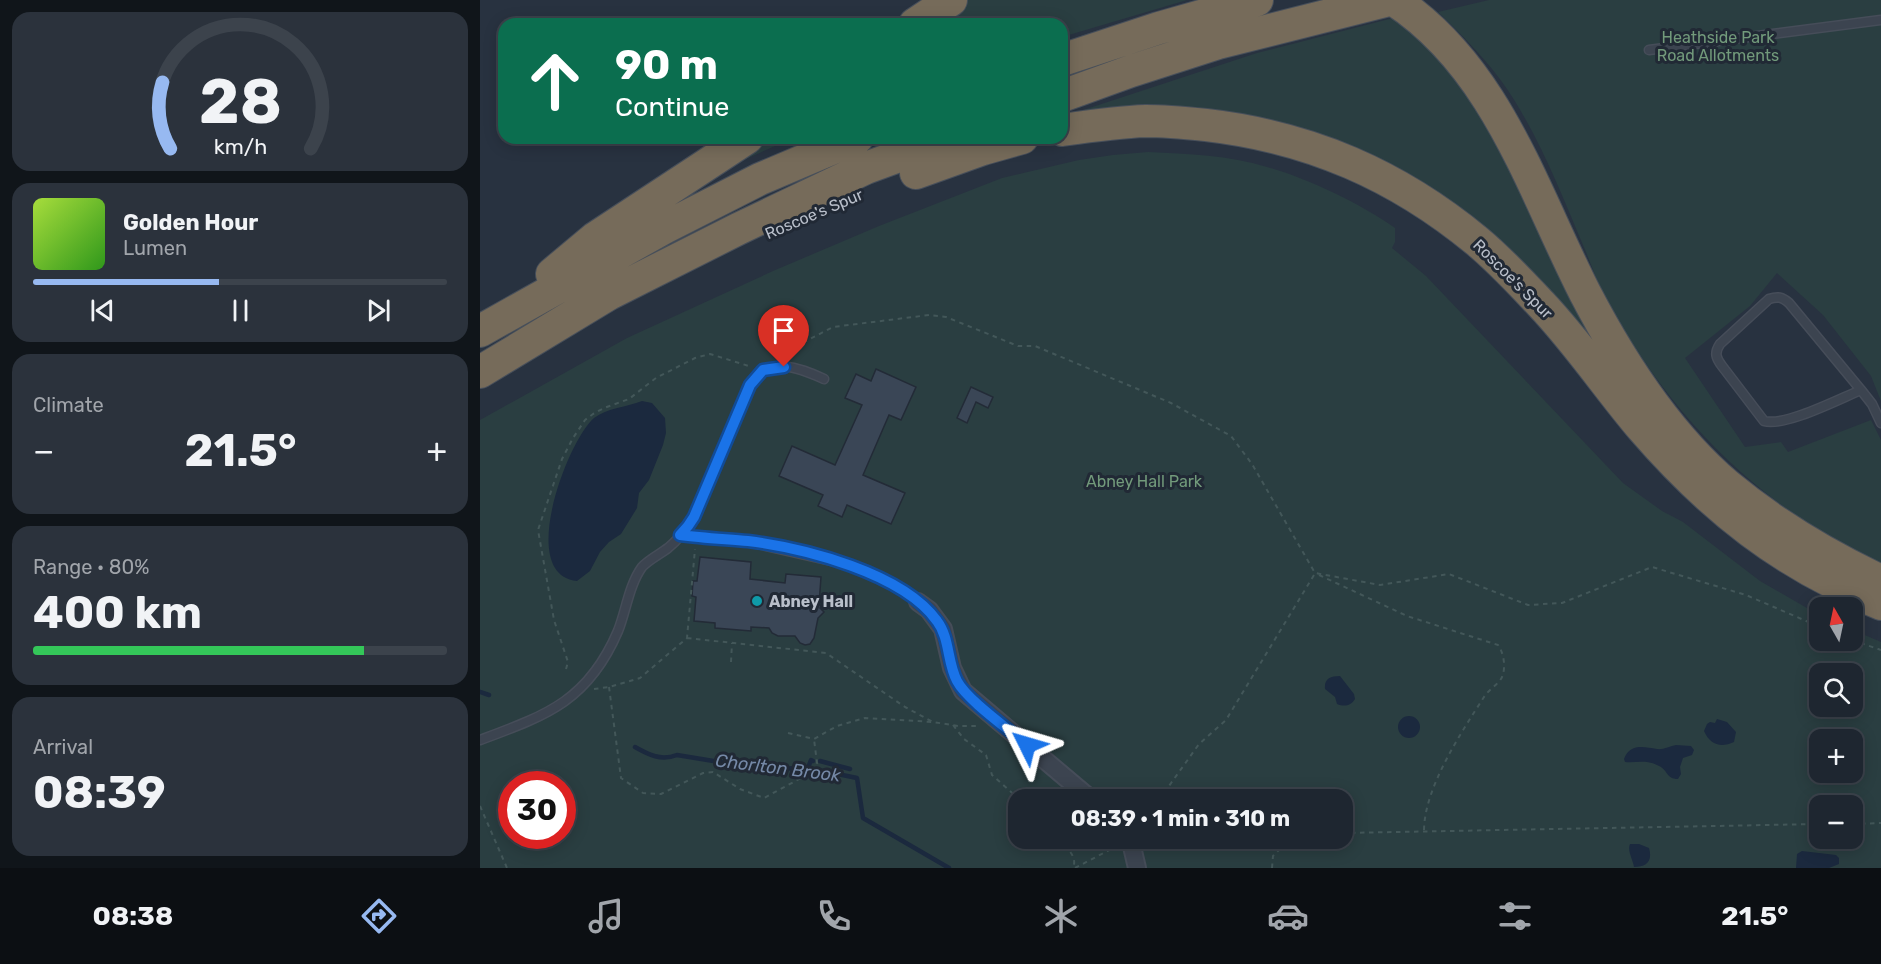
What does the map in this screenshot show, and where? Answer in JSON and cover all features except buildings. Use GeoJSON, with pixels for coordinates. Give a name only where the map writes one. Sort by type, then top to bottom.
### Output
{"type":"FeatureCollection","features":[{"type":"Feature","properties":{"kind":"highway"},"geometry":{"type":"LineString","coordinates":[[924,18],[951,0]]}},
{"type":"Feature","properties":{"kind":"highway"},"geometry":{"type":"LineString","coordinates":[[1068,58],[1159,28],[1257,0]]}},
{"type":"Feature","properties":{"kind":"highway"},"geometry":{"type":"LineString","coordinates":[[1068,94],[1218,43],[1389,0]]}},
{"type":"Feature","properties":{"kind":"highway"},"geometry":{"type":"LineString","coordinates":[[1394,0],[1434,32],[1462,62],[1490,99],[1520,154],[1596,312],[1626,365],[1675,431],[1726,484],[1755,507],[1791,532],[1846,564],[1881,581]]}},
{"type":"Feature","properties":{"kind":"highway","name":"Roscoe's Spur"},"geometry":{"type":"LineString","coordinates":[[1068,129],[1121,122],[1150,121],[1231,128],[1319,149],[1398,186],[1442,214],[1479,243],[1535,298],[1642,428],[1684,474],[1725,513],[1768,545],[1807,569],[1881,604]]}},
{"type":"Feature","properties":{"kind":"highway"},"geometry":{"type":"LineString","coordinates":[[484,328],[595,238],[738,144]]}},
{"type":"Feature","properties":{"kind":"highway"},"geometry":{"type":"LineString","coordinates":[[484,328],[674,223],[760,179],[843,144]]}},
{"type":"Feature","properties":{"kind":"highway"},"geometry":{"type":"LineString","coordinates":[[480,372],[609,294],[866,168],[932,144]]}},
{"type":"Feature","properties":{"kind":"highway","name":"Roscoe's Spur"},"geometry":{"type":"LineString","coordinates":[[609,294],[753,241],[883,184],[1001,144]]}},
{"type":"Feature","properties":{"kind":"street"},"geometry":{"type":"LineString","coordinates":[[918,602],[929,610],[943,629],[952,668],[963,691],[1079,789]]}},
{"type":"Feature","properties":{"kind":"street"},"geometry":{"type":"LineString","coordinates":[[1133,849],[1137,868]]}},
{"type":"Feature","properties":{"kind":"lane"},"geometry":{"type":"LineString","coordinates":[[1649,50],[1881,20]]}},
{"type":"Feature","properties":{"kind":"lane"},"geometry":{"type":"LineString","coordinates":[[1861,390],[1786,420],[1769,423],[1764,421],[1716,358],[1716,350],[1769,299],[1783,298],[1789,303],[1861,390],[1872,404],[1881,423]]}},
{"type":"Feature","properties":{"kind":"lane"},"geometry":{"type":"LineString","coordinates":[[480,740],[554,709],[588,682],[606,658],[619,628],[630,592],[642,567],[670,546],[694,517],[755,378],[763,370],[797,367],[824,379]]}},
{"type":"Feature","properties":{"kind":"lane"},"geometry":{"type":"LineString","coordinates":[[680,535],[749,542],[840,562],[886,579],[918,602]]}},
{"type":"Feature","properties":{"kind":"path"},"geometry":{"type":"LineString","coordinates":[[774,357],[834,327],[929,315],[946,317],[1018,346],[1035,346],[1171,403],[1231,436],[1252,464],[1315,573],[1407,615],[1498,645],[1502,651],[1504,670],[1502,679],[1484,697],[1439,775],[1424,816],[1424,831]]}},
{"type":"Feature","properties":{"kind":"path"},"geometry":{"type":"LineString","coordinates":[[566,669],[568,662],[554,620],[538,530],[562,459],[573,438],[585,420],[593,414],[630,399],[656,378],[695,358],[710,354],[753,367]]}},
{"type":"Feature","properties":{"kind":"path"},"geometry":{"type":"LineString","coordinates":[[696,537],[687,638],[640,678],[609,687],[621,778],[643,793],[661,794],[703,773],[713,772],[740,789],[764,798],[812,772],[817,763],[814,740]]}},
{"type":"Feature","properties":{"kind":"path"},"geometry":{"type":"LineString","coordinates":[[1315,573],[1380,585],[1449,574],[1528,605],[1562,603],[1652,567],[1746,595],[1809,622]]}},
{"type":"Feature","properties":{"kind":"path"},"geometry":{"type":"LineString","coordinates":[[1167,789],[1199,744],[1226,720],[1315,573]]}},
{"type":"Feature","properties":{"kind":"path"},"geometry":{"type":"LineString","coordinates":[[687,638],[826,653],[905,707],[933,722]]}},
{"type":"Feature","properties":{"kind":"path"},"geometry":{"type":"LineString","coordinates":[[730,662],[732,643]]}},
{"type":"Feature","properties":{"kind":"path"},"geometry":{"type":"LineString","coordinates":[[1863,644],[1881,650]]}},
{"type":"Feature","properties":{"kind":"path"},"geometry":{"type":"LineString","coordinates":[[788,733],[814,740],[837,726],[866,718],[977,727],[995,718]]}},
{"type":"Feature","properties":{"kind":"path"},"geometry":{"type":"LineString","coordinates":[[953,725],[963,739],[986,755],[993,775],[1008,789]]}},
{"type":"Feature","properties":{"kind":"path"},"geometry":{"type":"LineString","coordinates":[[480,806],[507,868]]}},
{"type":"Feature","properties":{"kind":"path"},"geometry":{"type":"LineString","coordinates":[[1353,833],[1809,824]]}},
{"type":"Feature","properties":{"kind":"path"},"geometry":{"type":"LineString","coordinates":[[1863,824],[1881,824]]}},
{"type":"Feature","properties":{"kind":"path"},"geometry":{"type":"LineString","coordinates":[[1068,849],[1074,857],[1074,868]]}},
{"type":"Feature","properties":{"kind":"path"},"geometry":{"type":"LineString","coordinates":[[1074,868],[1109,849]]}},
{"type":"Feature","properties":{"kind":"path"},"geometry":{"type":"LineString","coordinates":[[1272,868],[1273,856],[1280,849]]}},
{"type":"Feature","properties":{"kind":"green space"},"geometry":{"type":"Polygon","coordinates":[[[968,0],[1187,0],[1068,35],[1068,18],[940,18],[968,0]]]}},
{"type":"Feature","properties":{"kind":"green space","name":"Heathside Park Road Allotments"},"geometry":{"type":"Polygon","coordinates":[[[1489,0],[1881,0],[1881,401],[1871,376],[1823,315],[1777,273],[1750,306],[1685,358],[1745,447],[1781,442],[1788,452],[1871,420],[1881,440],[1881,564],[1817,529],[1784,507],[1753,482],[1697,428],[1647,366],[1603,293],[1550,169],[1519,108],[1483,58],[1438,12],[1489,0]]]}},
{"type":"Feature","properties":{"kind":"green space"},"geometry":{"type":"Polygon","coordinates":[[[1401,16],[1477,98],[1629,383],[1531,280],[1339,148],[1068,118],[1068,115],[1257,53],[1401,16]]]}},
{"type":"Feature","properties":{"kind":"green space"},"geometry":{"type":"Polygon","coordinates":[[[764,144],[780,144],[739,162],[764,144]]]}},
{"type":"Feature","properties":{"kind":"green space","name":"Abney Hall Park"},"geometry":{"type":"Polygon","coordinates":[[[1148,152],[1223,158],[1253,163],[1316,185],[1381,219],[1395,228],[1395,242],[1392,248],[1426,276],[1623,483],[1662,511],[1683,522],[1760,581],[1809,609],[1809,651],[1863,651],[1863,634],[1881,642],[1881,868],[480,868],[480,420],[627,338],[773,271],[879,226],[1002,178],[1079,160],[1148,152]]]}},
{"type":"Feature","properties":{"kind":"water"},"geometry":{"type":"Polygon","coordinates":[[[642,401],[652,403],[665,418],[666,433],[663,445],[649,480],[639,493],[637,508],[621,534],[609,542],[600,552],[590,571],[577,581],[559,573],[550,556],[549,533],[553,505],[561,478],[583,431],[594,418],[611,410],[642,401]]]}},
{"type":"Feature","properties":{"kind":"water"},"geometry":{"type":"Polygon","coordinates":[[[1340,676],[1354,694],[1355,699],[1347,705],[1337,704],[1335,697],[1325,689],[1328,679],[1340,676]]]}},
{"type":"Feature","properties":{"kind":"water"},"geometry":{"type":"Polygon","coordinates":[[[1409,716],[1417,719],[1420,727],[1417,735],[1409,738],[1401,735],[1398,727],[1401,719],[1409,716]]]}},
{"type":"Feature","properties":{"kind":"water"},"geometry":{"type":"Polygon","coordinates":[[[1717,719],[1727,722],[1736,732],[1734,742],[1720,745],[1706,736],[1704,731],[1707,724],[1715,723],[1717,719]]]}},
{"type":"Feature","properties":{"kind":"water"},"geometry":{"type":"Polygon","coordinates":[[[1676,745],[1691,746],[1694,750],[1692,755],[1683,758],[1678,779],[1671,778],[1655,764],[1625,762],[1624,759],[1634,748],[1659,749],[1676,745]]]}},
{"type":"Feature","properties":{"kind":"water"},"geometry":{"type":"Polygon","coordinates":[[[1630,844],[1639,844],[1649,848],[1648,863],[1634,867],[1630,844]]]}},
{"type":"Feature","properties":{"kind":"water"},"geometry":{"type":"Polygon","coordinates":[[[1802,851],[1836,855],[1839,858],[1839,864],[1829,868],[1796,868],[1797,854],[1802,851]]]}},
{"type":"Feature","properties":{"kind":"waterway","name":"Chorlton Brook"},"geometry":{"type":"LineString","coordinates":[[480,692],[489,695]]}},
{"type":"Feature","properties":{"kind":"waterway","name":"Chorlton Brook"},"geometry":{"type":"LineString","coordinates":[[635,747],[650,755],[660,757],[677,755],[762,769],[808,768],[857,778],[863,818],[949,868]]}},
{"type":"Feature","properties":{"kind":"waterway"},"geometry":{"type":"LineString","coordinates":[[808,768],[811,760],[813,761]]}},
{"type":"Feature","properties":{"kind":"waterway"},"geometry":{"type":"LineString","coordinates":[[820,761],[850,769]]}},
{"type":"Feature","properties":{"kind":"place","name":"Abney Hall"},"geometry":{"type":"Point","coordinates":[757,601]}},
{"type":"Feature","properties":{"kind":"route"},"geometry":{"type":"LineString","coordinates":[[784,367],[763,370],[750,385],[694,517],[680,535],[749,542],[800,552],[840,562],[886,579],[929,610],[937,620],[943,629],[952,668],[963,691],[1027,745]]}}]}
